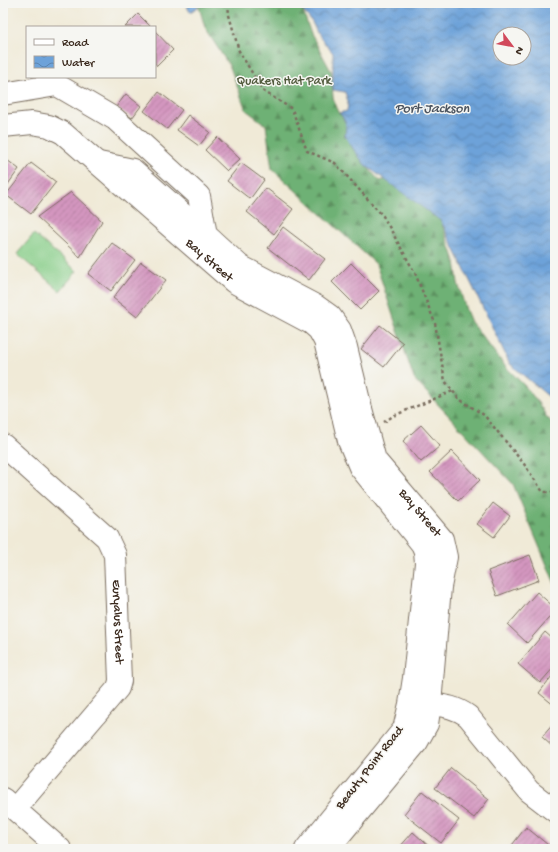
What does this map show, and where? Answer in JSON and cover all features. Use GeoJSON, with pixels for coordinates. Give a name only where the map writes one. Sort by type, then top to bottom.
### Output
{"type":"FeatureCollection","features":[{"type":"Feature","properties":{"kind":"street","name":"Bay Street"},"geometry":{"type":"LineString","coordinates":[[3,94],[58,85],[115,119],[199,196],[206,235]]}},
{"type":"Feature","properties":{"kind":"street","name":"Bay Street"},"geometry":{"type":"LineString","coordinates":[[3,126],[32,123],[49,126],[63,133],[234,282],[311,323],[319,330],[325,341],[358,437],[375,460],[442,539],[446,557],[440,587],[430,704]]}},
{"type":"Feature","properties":{"kind":"street","name":"Bay Street"},"geometry":{"type":"LineString","coordinates":[[98,163],[133,170],[240,266],[316,306],[330,316],[340,330],[346,347],[358,437],[360,467],[422,544],[425,551],[426,563],[414,678]]}},
{"type":"Feature","properties":{"kind":"street","name":"Euryalus Street"},"geometry":{"type":"LineString","coordinates":[[3,444],[107,538],[115,555],[120,681],[118,688],[9,804]]}},
{"type":"Feature","properties":{"kind":"street","name":"Beauty Point Road"},"geometry":{"type":"LineString","coordinates":[[306,849],[404,729],[414,678]]}},
{"type":"Feature","properties":{"kind":"street","name":"Beauty Point Road"},"geometry":{"type":"LineString","coordinates":[[328,849],[417,742],[427,724],[430,704]]}},
{"type":"Feature","properties":{"kind":"street"},"geometry":{"type":"LineString","coordinates":[[430,704],[452,707],[460,710],[468,716],[529,791],[555,811]]}},
{"type":"Feature","properties":{"kind":"street"},"geometry":{"type":"LineString","coordinates":[[9,804],[60,849]]}},
{"type":"Feature","properties":{"kind":"path"},"geometry":{"type":"LineString","coordinates":[[228,3],[239,51],[263,91],[292,109],[307,151],[335,164],[382,216],[415,273],[435,323],[446,381],[459,399],[484,415],[524,464],[542,492],[555,492]]}},
{"type":"Feature","properties":{"kind":"path"},"geometry":{"type":"LineString","coordinates":[[358,437],[393,416],[453,390]]}},
{"type":"Feature","properties":{"kind":"green space","name":"Quakers Hat Park"},"geometry":{"type":"Polygon","coordinates":[[[198,3],[300,3],[311,34],[331,71],[333,97],[336,108],[346,124],[345,136],[354,150],[365,165],[380,181],[393,177],[441,221],[455,261],[458,283],[471,322],[505,366],[525,386],[555,426],[555,584],[513,484],[414,379],[376,264],[272,169],[266,125],[246,110],[230,67],[205,28],[198,3]]]}},
{"type":"Feature","properties":{"kind":"green space"},"geometry":{"type":"Polygon","coordinates":[[[34,234],[77,271],[60,291],[17,254],[34,234]]]}},
{"type":"Feature","properties":{"kind":"water"},"geometry":{"type":"Polygon","coordinates":[[[185,3],[196,3],[198,7],[190,12],[185,3]]]}},
{"type":"Feature","properties":{"kind":"water","name":"Port Jackson"},"geometry":{"type":"Polygon","coordinates":[[[300,3],[555,3],[555,402],[510,364],[441,221],[365,165],[345,136],[346,124],[339,113],[347,111],[348,102],[345,92],[333,90],[333,53],[318,35],[312,22],[301,8],[300,3]]]}},
{"type":"Feature","properties":{"kind":"building"},"geometry":{"type":"Polygon","coordinates":[[[138,14],[150,26],[126,26],[138,14]]]}},
{"type":"Feature","properties":{"kind":"building"},"geometry":{"type":"Polygon","coordinates":[[[156,32],[173,50],[157,66],[156,64],[156,32]]]}},
{"type":"Feature","properties":{"kind":"building"},"geometry":{"type":"Polygon","coordinates":[[[159,92],[182,110],[167,129],[144,111],[159,92]]]}},
{"type":"Feature","properties":{"kind":"building"},"geometry":{"type":"Polygon","coordinates":[[[126,94],[141,106],[132,118],[116,107],[126,94]]]}},
{"type":"Feature","properties":{"kind":"building"},"geometry":{"type":"Polygon","coordinates":[[[188,115],[210,132],[199,146],[177,130],[188,115]]]}},
{"type":"Feature","properties":{"kind":"building"},"geometry":{"type":"Polygon","coordinates":[[[217,137],[240,159],[227,171],[205,150],[217,137]]]}},
{"type":"Feature","properties":{"kind":"building"},"geometry":{"type":"Polygon","coordinates":[[[3,157],[19,169],[6,187],[3,184],[3,157]]]}},
{"type":"Feature","properties":{"kind":"building"},"geometry":{"type":"Polygon","coordinates":[[[31,163],[56,182],[31,214],[6,195],[31,163]]]}},
{"type":"Feature","properties":{"kind":"building"},"geometry":{"type":"Polygon","coordinates":[[[241,163],[264,180],[250,199],[227,181],[241,163]]]}},
{"type":"Feature","properties":{"kind":"building"},"geometry":{"type":"Polygon","coordinates":[[[266,188],[293,209],[274,234],[247,212],[266,188]]]}},
{"type":"Feature","properties":{"kind":"building"},"geometry":{"type":"Polygon","coordinates":[[[71,192],[102,221],[80,257],[37,217],[71,192]]]}},
{"type":"Feature","properties":{"kind":"building"},"geometry":{"type":"Polygon","coordinates":[[[283,227],[325,259],[309,280],[268,248],[283,227]]]}},
{"type":"Feature","properties":{"kind":"building"},"geometry":{"type":"Polygon","coordinates":[[[112,243],[135,260],[111,291],[88,274],[112,243]]]}},
{"type":"Feature","properties":{"kind":"building"},"geometry":{"type":"Polygon","coordinates":[[[141,262],[166,280],[137,317],[113,298],[141,262]]]}},
{"type":"Feature","properties":{"kind":"building"},"geometry":{"type":"Polygon","coordinates":[[[351,263],[379,291],[360,310],[332,282],[351,263]]]}},
{"type":"Feature","properties":{"kind":"building"},"geometry":{"type":"Polygon","coordinates":[[[380,325],[403,343],[384,367],[361,349],[380,325]]]}},
{"type":"Feature","properties":{"kind":"building"},"geometry":{"type":"Polygon","coordinates":[[[421,425],[440,446],[421,462],[403,441],[421,425]]]}},
{"type":"Feature","properties":{"kind":"building"},"geometry":{"type":"Polygon","coordinates":[[[452,451],[480,480],[458,501],[430,472],[452,451]]]}},
{"type":"Feature","properties":{"kind":"building"},"geometry":{"type":"Polygon","coordinates":[[[493,503],[510,516],[494,537],[477,524],[493,503]]]}},
{"type":"Feature","properties":{"kind":"building"},"geometry":{"type":"Polygon","coordinates":[[[530,555],[539,580],[497,596],[488,571],[530,555]]]}},
{"type":"Feature","properties":{"kind":"building"},"geometry":{"type":"Polygon","coordinates":[[[537,592],[555,608],[555,611],[527,643],[508,625],[537,592]]]}},
{"type":"Feature","properties":{"kind":"building"},"geometry":{"type":"Polygon","coordinates":[[[545,632],[555,641],[555,666],[540,683],[518,664],[545,632]]]}},
{"type":"Feature","properties":{"kind":"building"},"geometry":{"type":"Polygon","coordinates":[[[555,672],[555,706],[539,693],[555,672]]]}},
{"type":"Feature","properties":{"kind":"building"},"geometry":{"type":"Polygon","coordinates":[[[555,722],[555,749],[542,737],[555,722]]]}},
{"type":"Feature","properties":{"kind":"building"},"geometry":{"type":"Polygon","coordinates":[[[451,768],[489,799],[474,818],[435,788],[451,768]]]}},
{"type":"Feature","properties":{"kind":"building"},"geometry":{"type":"Polygon","coordinates":[[[422,791],[459,820],[441,843],[404,814],[422,791]]]}},
{"type":"Feature","properties":{"kind":"building"},"geometry":{"type":"Polygon","coordinates":[[[526,827],[553,849],[509,849],[526,827]]]}},
{"type":"Feature","properties":{"kind":"building"},"geometry":{"type":"Polygon","coordinates":[[[413,832],[432,849],[398,849],[413,832]]]}}]}
